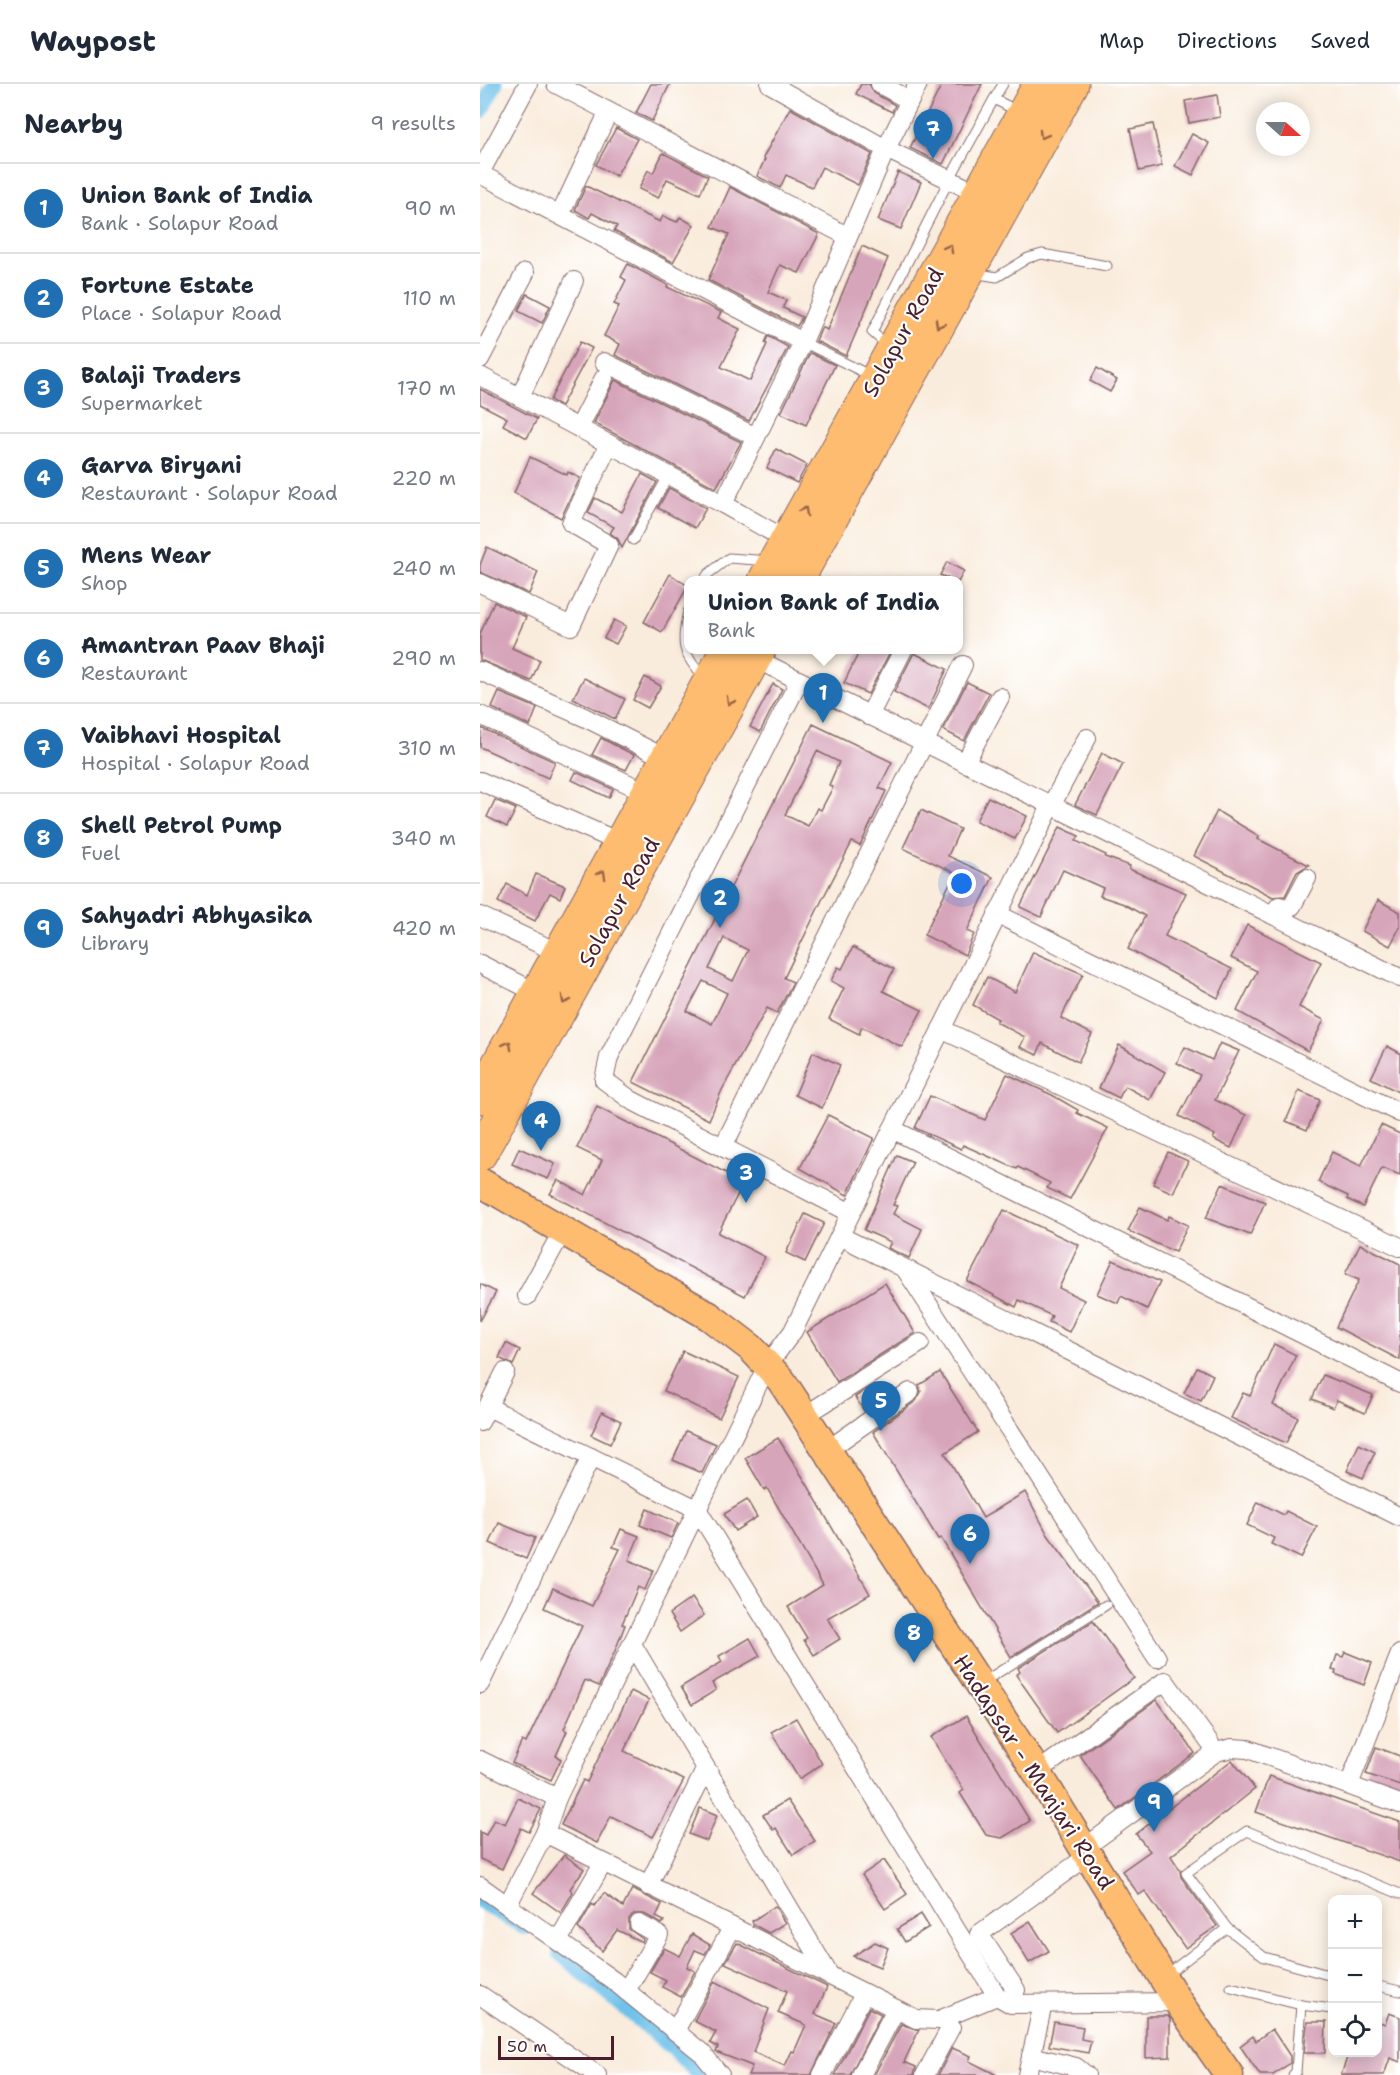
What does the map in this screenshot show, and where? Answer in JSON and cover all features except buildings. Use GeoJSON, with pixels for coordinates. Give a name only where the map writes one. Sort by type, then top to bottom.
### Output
{"type":"FeatureCollection","features":[{"type":"Feature","properties":{"kind":"highway","name":"Solapur Road"},"geometry":{"type":"LineString","coordinates":[[781,566],[877,379],[1040,84]]}},
{"type":"Feature","properties":{"kind":"highway","name":"Solapur Road"},"geometry":{"type":"LineString","coordinates":[[781,566],[967,273],[1072,84]]}},
{"type":"Feature","properties":{"kind":"highway","name":"Solapur Road"},"geometry":{"type":"LineString","coordinates":[[480,1097],[709,683],[745,654]]}},
{"type":"Feature","properties":{"kind":"highway","name":"Solapur Road"},"geometry":{"type":"LineString","coordinates":[[480,1154],[746,654]]}},
{"type":"Feature","properties":{"kind":"main road","name":"Hadapsar - Manjari Road"},"geometry":{"type":"LineString","coordinates":[[480,1182],[709,1316],[751,1348],[781,1380],[1037,1772],[1217,2069]]}},
{"type":"Feature","properties":{"kind":"street"},"geometry":{"type":"LineString","coordinates":[[528,84],[480,174],[803,342]]}},
{"type":"Feature","properties":{"kind":"street"},"geometry":{"type":"LineString","coordinates":[[556,84],[847,236]]}},
{"type":"Feature","properties":{"kind":"street"},"geometry":{"type":"LineString","coordinates":[[770,84],[886,149],[979,194]]}},
{"type":"Feature","properties":{"kind":"street"},"geometry":{"type":"LineString","coordinates":[[723,504],[803,342],[847,236],[914,92],[879,84]]}},
{"type":"Feature","properties":{"kind":"street"},"geometry":{"type":"LineString","coordinates":[[560,215],[608,113]]}},
{"type":"Feature","properties":{"kind":"street"},"geometry":{"type":"LineString","coordinates":[[480,359],[525,273]]}},
{"type":"Feature","properties":{"kind":"street"},"geometry":{"type":"LineString","coordinates":[[520,397],[574,281]]}},
{"type":"Feature","properties":{"kind":"street"},"geometry":{"type":"LineString","coordinates":[[579,428],[604,370],[756,436]]}},
{"type":"Feature","properties":{"kind":"street"},"geometry":{"type":"LineString","coordinates":[[480,376],[723,504],[781,566]]}},
{"type":"Feature","properties":{"kind":"street"},"geometry":{"type":"LineString","coordinates":[[480,583],[571,626],[609,545],[571,524],[609,444]]}},
{"type":"Feature","properties":{"kind":"street"},"geometry":{"type":"LineString","coordinates":[[751,654],[799,681],[1400,978]]}},
{"type":"Feature","properties":{"kind":"street"},"geometry":{"type":"LineString","coordinates":[[870,716],[901,654]]}},
{"type":"Feature","properties":{"kind":"street"},"geometry":{"type":"LineString","coordinates":[[723,1147],[922,742],[963,665]]}},
{"type":"Feature","properties":{"kind":"street"},"geometry":{"type":"LineString","coordinates":[[480,671],[584,717],[667,759]]}},
{"type":"Feature","properties":{"kind":"street"},"geometry":{"type":"LineString","coordinates":[[799,681],[609,1057],[604,1080],[631,1100],[851,1213]]}},
{"type":"Feature","properties":{"kind":"street"},"geometry":{"type":"LineString","coordinates":[[965,763],[1000,696]]}},
{"type":"Feature","properties":{"kind":"street"},"geometry":{"type":"LineString","coordinates":[[480,715],[648,793]]}},
{"type":"Feature","properties":{"kind":"street"},"geometry":{"type":"LineString","coordinates":[[508,1904],[545,1833],[557,1798],[767,1366],[793,1331],[997,914],[1087,738]]}},
{"type":"Feature","properties":{"kind":"street"},"geometry":{"type":"LineString","coordinates":[[480,781],[619,842]]}},
{"type":"Feature","properties":{"kind":"street"},"geometry":{"type":"LineString","coordinates":[[1273,915],[1279,906],[1286,908],[1292,906],[1307,878]]}},
{"type":"Feature","properties":{"kind":"street"},"geometry":{"type":"LineString","coordinates":[[997,914],[1400,1113]]}},
{"type":"Feature","properties":{"kind":"street"},"geometry":{"type":"LineString","coordinates":[[480,916],[559,953]]}},
{"type":"Feature","properties":{"kind":"street"},"geometry":{"type":"LineString","coordinates":[[480,964],[537,993]]}},
{"type":"Feature","properties":{"kind":"street"},"geometry":{"type":"LineString","coordinates":[[941,1029],[1400,1247]]}},
{"type":"Feature","properties":{"kind":"street"},"geometry":{"type":"LineString","coordinates":[[892,1129],[1400,1383]]}},
{"type":"Feature","properties":{"kind":"street"},"geometry":{"type":"LineString","coordinates":[[527,1296],[563,1230]]}},
{"type":"Feature","properties":{"kind":"street"},"geometry":{"type":"LineString","coordinates":[[840,1236],[1400,1517]]}},
{"type":"Feature","properties":{"kind":"street"},"geometry":{"type":"LineString","coordinates":[[905,1269],[1157,1658]]}},
{"type":"Feature","properties":{"kind":"street"},"geometry":{"type":"LineString","coordinates":[[804,1416],[920,1343]]}},
{"type":"Feature","properties":{"kind":"street"},"geometry":{"type":"LineString","coordinates":[[505,1372],[484,1415],[591,1457],[697,1509],[997,1996],[1011,2004],[1178,2002]]}},
{"type":"Feature","properties":{"kind":"street"},"geometry":{"type":"LineString","coordinates":[[826,1451],[910,1392]]}},
{"type":"Feature","properties":{"kind":"street"},"geometry":{"type":"LineString","coordinates":[[480,1684],[591,1457]]}},
{"type":"Feature","properties":{"kind":"street"},"geometry":{"type":"LineString","coordinates":[[632,1644],[830,1976]]}},
{"type":"Feature","properties":{"kind":"street"},"geometry":{"type":"LineString","coordinates":[[1349,1785],[1393,1693],[1400,1654]]}},
{"type":"Feature","properties":{"kind":"street"},"geometry":{"type":"LineString","coordinates":[[1037,1772],[1165,1681],[1210,1743]]}},
{"type":"Feature","properties":{"kind":"street"},"geometry":{"type":"LineString","coordinates":[[1016,1990],[979,1934],[1216,1752],[1232,1748],[1248,1749],[1400,1804]]}},
{"type":"Feature","properties":{"kind":"street"},"geometry":{"type":"LineString","coordinates":[[480,1760],[557,1798]]}},
{"type":"Feature","properties":{"kind":"street"},"geometry":{"type":"LineString","coordinates":[[648,1886],[706,1768]]}},
{"type":"Feature","properties":{"kind":"street"},"geometry":{"type":"LineString","coordinates":[[545,1833],[864,1994],[929,2022],[997,1996]]}},
{"type":"Feature","properties":{"kind":"street"},"geometry":{"type":"LineString","coordinates":[[558,1941],[603,1863]]}},
{"type":"Feature","properties":{"kind":"street"},"geometry":{"type":"LineString","coordinates":[[480,1887],[508,1904],[626,1991],[702,2053],[720,2075]]}},
{"type":"Feature","properties":{"kind":"street"},"geometry":{"type":"LineString","coordinates":[[626,1991],[659,1935],[639,1924]]}},
{"type":"Feature","properties":{"kind":"street"},"geometry":{"type":"LineString","coordinates":[[675,2031],[732,1928]]}},
{"type":"Feature","properties":{"kind":"street"},"geometry":{"type":"LineString","coordinates":[[822,2075],[864,1994]]}},
{"type":"Feature","properties":{"kind":"street"},"geometry":{"type":"LineString","coordinates":[[480,1995],[597,2075]]}},
{"type":"Feature","properties":{"kind":"street"},"geometry":{"type":"LineString","coordinates":[[1027,2075],[1042,2004]]}},
{"type":"Feature","properties":{"kind":"street"},"geometry":{"type":"LineString","coordinates":[[861,2075],[896,2009]]}},
{"type":"Feature","properties":{"kind":"street"},"geometry":{"type":"LineString","coordinates":[[925,2075],[951,2027]]}},
{"type":"Feature","properties":{"kind":"street"},"geometry":{"type":"LineString","coordinates":[[1031,2056],[1076,2067],[1086,2075]]}},
{"type":"Feature","properties":{"kind":"lane"},"geometry":{"type":"LineString","coordinates":[[893,350],[872,332],[949,180],[1003,84]]}},
{"type":"Feature","properties":{"kind":"lane"},"geometry":{"type":"LineString","coordinates":[[994,99],[1023,114]]}},
{"type":"Feature","properties":{"kind":"lane"},"geometry":{"type":"LineString","coordinates":[[967,273],[997,277],[1028,258],[1042,254],[1107,266]]}},
{"type":"Feature","properties":{"kind":"lane"},"geometry":{"type":"LineString","coordinates":[[803,342],[877,379]]}},
{"type":"Feature","properties":{"kind":"lane"},"geometry":{"type":"LineString","coordinates":[[633,540],[668,476]]}},
{"type":"Feature","properties":{"kind":"lane"},"geometry":{"type":"LineString","coordinates":[[707,576],[729,558],[759,558],[781,566]]}},
{"type":"Feature","properties":{"kind":"lane"},"geometry":{"type":"LineString","coordinates":[[686,654],[686,658],[709,683]]}},
{"type":"Feature","properties":{"kind":"lane"},"geometry":{"type":"LineString","coordinates":[[978,1684],[1106,1605]]}},
{"type":"Feature","properties":{"kind":"lane"},"geometry":{"type":"LineString","coordinates":[[1328,1975],[1264,1957],[1227,1928],[1186,1873],[1247,1831],[1400,1894]]}},
{"type":"Feature","properties":{"kind":"lane"},"geometry":{"type":"LineString","coordinates":[[1163,1978],[1227,1928]]}},
{"type":"Feature","properties":{"kind":"lane"},"geometry":{"type":"LineString","coordinates":[[1231,1987],[1301,2005],[1328,2008]]}},
{"type":"Feature","properties":{"kind":"lane"},"geometry":{"type":"LineString","coordinates":[[1382,1987],[1400,1991]]}},
{"type":"Feature","properties":{"kind":"lane"},"geometry":{"type":"LineString","coordinates":[[1293,2075],[1296,2072],[1301,2005]]}},
{"type":"Feature","properties":{"kind":"waterway"},"geometry":{"type":"LineString","coordinates":[[480,112],[495,84]]}},
{"type":"Feature","properties":{"kind":"waterway"},"geometry":{"type":"LineString","coordinates":[[480,1901],[525,1927]]}},
{"type":"Feature","properties":{"kind":"waterway"},"geometry":{"type":"LineString","coordinates":[[560,1953],[666,2042],[700,2075]]}},
{"type":"Feature","properties":{"kind":"place","name":"Vaibhavi Hospital"},"geometry":{"type":"Point","coordinates":[933,159]}},
{"type":"Feature","properties":{"kind":"place","name":"Union Bank of India"},"geometry":{"type":"Point","coordinates":[823,723]}},
{"type":"Feature","properties":{"kind":"place","name":"Fortune Estate"},"geometry":{"type":"Point","coordinates":[720,928]}},
{"type":"Feature","properties":{"kind":"place","name":"Garva Biryani"},"geometry":{"type":"Point","coordinates":[541,1151]}},
{"type":"Feature","properties":{"kind":"place","name":"Balaji Traders"},"geometry":{"type":"Point","coordinates":[746,1203]}},
{"type":"Feature","properties":{"kind":"place","name":"Mens Wear"},"geometry":{"type":"Point","coordinates":[881,1431]}},
{"type":"Feature","properties":{"kind":"place","name":"Amantran Paav Bhaji"},"geometry":{"type":"Point","coordinates":[970,1564]}},
{"type":"Feature","properties":{"kind":"place","name":"Shell Petrol Pump"},"geometry":{"type":"Point","coordinates":[914,1663]}},
{"type":"Feature","properties":{"kind":"place","name":"Sahyadri Abhyasika"},"geometry":{"type":"Point","coordinates":[1154,1832]}}]}
